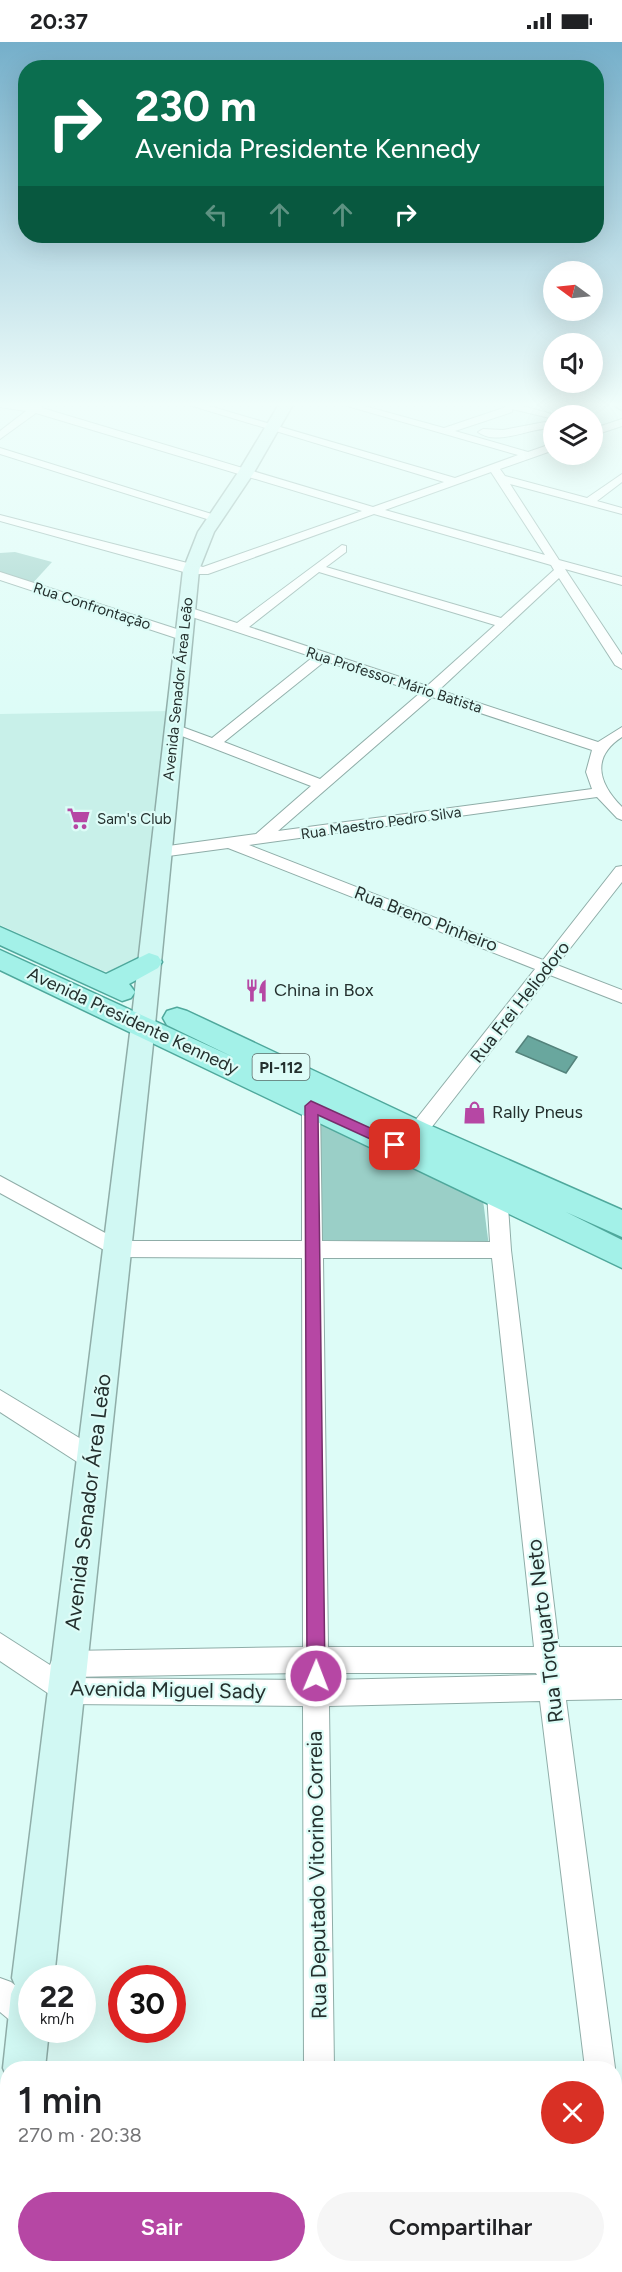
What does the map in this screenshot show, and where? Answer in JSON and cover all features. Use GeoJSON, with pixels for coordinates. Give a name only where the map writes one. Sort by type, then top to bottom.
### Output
{"type":"FeatureCollection","features":[{"type":"Feature","properties":{"kind":"main road","name":"Avenida Presidente Kennedy"},"geometry":{"type":"LineString","coordinates":[[0,935],[107,985],[144,1014],[311,1106],[497,1192],[622,1255]]}},
{"type":"Feature","properties":{"kind":"main road","name":"Avenida Presidente Kennedy"},"geometry":{"type":"LineString","coordinates":[[0,959],[144,1014],[622,1224]]}},
{"type":"Feature","properties":{"kind":"main road"},"geometry":{"type":"LineString","coordinates":[[107,985],[149,962]]}},
{"type":"Feature","properties":{"kind":"street"},"geometry":{"type":"LineString","coordinates":[[173,505],[214,518]]}},
{"type":"Feature","properties":{"kind":"street","name":"Avenida Senador Área Leão"},"geometry":{"type":"LineString","coordinates":[[26,1965],[59,1677],[93,1459],[144,1014],[191,570],[194,555],[223,505]]}},
{"type":"Feature","properties":{"kind":"street"},"geometry":{"type":"LineString","coordinates":[[354,505],[558,567],[622,581]]}},
{"type":"Feature","properties":{"kind":"street"},"geometry":{"type":"LineString","coordinates":[[0,518],[45,528],[191,570],[204,571],[385,505]]}},
{"type":"Feature","properties":{"kind":"street"},"geometry":{"type":"LineString","coordinates":[[519,505],[622,665]]}},
{"type":"Feature","properties":{"kind":"street"},"geometry":{"type":"LineString","coordinates":[[600,505],[622,511]]}},
{"type":"Feature","properties":{"kind":"street"},"geometry":{"type":"LineString","coordinates":[[0,508],[45,528]]}},
{"type":"Feature","properties":{"kind":"street"},"geometry":{"type":"LineString","coordinates":[[238,629],[342,549]]}},
{"type":"Feature","properties":{"kind":"street"},"geometry":{"type":"LineString","coordinates":[[260,839],[430,691],[503,624],[558,567]]}},
{"type":"Feature","properties":{"kind":"street"},"geometry":{"type":"LineString","coordinates":[[317,568],[503,624]]}},
{"type":"Feature","properties":{"kind":"street","name":"Rua Confrontação"},"geometry":{"type":"LineString","coordinates":[[0,576],[184,636]]}},
{"type":"Feature","properties":{"kind":"street","name":"Rua Professor Mário Batista"},"geometry":{"type":"LineString","coordinates":[[187,611],[601,748]]}},
{"type":"Feature","properties":{"kind":"street"},"geometry":{"type":"LineString","coordinates":[[214,743],[323,656]]}},
{"type":"Feature","properties":{"kind":"street"},"geometry":{"type":"LineString","coordinates":[[174,728],[321,785]]}},
{"type":"Feature","properties":{"kind":"street"},"geometry":{"type":"LineString","coordinates":[[622,731],[595,755],[592,770],[600,792],[622,815]]}},
{"type":"Feature","properties":{"kind":"street","name":"Rua Maestro Pedro Silva"},"geometry":{"type":"LineString","coordinates":[[161,852],[600,792]]}},
{"type":"Feature","properties":{"kind":"street","name":"Rua Breno Pinheiro"},"geometry":{"type":"LineString","coordinates":[[230,843],[622,997]]}},
{"type":"Feature","properties":{"kind":"street","name":"Rua Frei Heliodoro"},"geometry":{"type":"LineString","coordinates":[[417,1132],[622,871]]}},
{"type":"Feature","properties":{"kind":"street","name":"Rua Deputado Vitorino Correia"},"geometry":{"type":"LineString","coordinates":[[311,1106],[310,1249],[317,1660],[319,2061]]}},
{"type":"Feature","properties":{"kind":"street"},"geometry":{"type":"LineString","coordinates":[[0,1184],[117,1249],[501,1250]]}},
{"type":"Feature","properties":{"kind":"street","name":"Rua Torquarto Neto"},"geometry":{"type":"LineString","coordinates":[[497,1192],[501,1250],[551,1687],[599,2061]]}},
{"type":"Feature","properties":{"kind":"street"},"geometry":{"type":"LineString","coordinates":[[0,1400],[93,1459]]}},
{"type":"Feature","properties":{"kind":"street"},"geometry":{"type":"LineString","coordinates":[[0,1646],[59,1677]]}},
{"type":"Feature","properties":{"kind":"street","name":"Avenida Miguel Sady"},"geometry":{"type":"LineString","coordinates":[[59,1677],[317,1660],[622,1660]]}},
{"type":"Feature","properties":{"kind":"street","name":"Avenida Miguel Sady"},"geometry":{"type":"LineString","coordinates":[[59,1677],[316,1693],[622,1686]]}},
{"type":"Feature","properties":{"kind":"street","name":"Avenida Senador Área Leão"},"geometry":{"type":"LineString","coordinates":[[24,2043],[24,2061]]}},
{"type":"Feature","properties":{"kind":"shaded area"},"geometry":{"type":"Polygon","coordinates":[[[15,552],[52,562],[32,584],[0,574],[0,553],[15,552]]]}},
{"type":"Feature","properties":{"kind":"shaded area","name":"Sam's Club"},"geometry":{"type":"Polygon","coordinates":[[[170,711],[141,958],[116,973],[103,971],[0,925],[0,714],[170,711]]]}},
{"type":"Feature","properties":{"kind":"shaded area"},"geometry":{"type":"Polygon","coordinates":[[[528,1036],[577,1057],[566,1073],[516,1052],[528,1036]]]}},
{"type":"Feature","properties":{"kind":"shaded area"},"geometry":{"type":"Polygon","coordinates":[[[311,1106],[482,1192],[489,1247],[310,1249],[311,1106]]]}},
{"type":"Feature","properties":{"kind":"place","name":"Sam's Club"},"geometry":{"type":"Point","coordinates":[79,819]}},
{"type":"Feature","properties":{"kind":"place","name":"China in Box"},"geometry":{"type":"Point","coordinates":[256,990]}},
{"type":"Feature","properties":{"kind":"place","name":"Rally Pneus"},"geometry":{"type":"Point","coordinates":[474,1112]}},
{"type":"Feature","properties":{"kind":"route"},"geometry":{"type":"LineString","coordinates":[[316,1676],[310,1249],[311,1106],[395,1145]]}}]}
